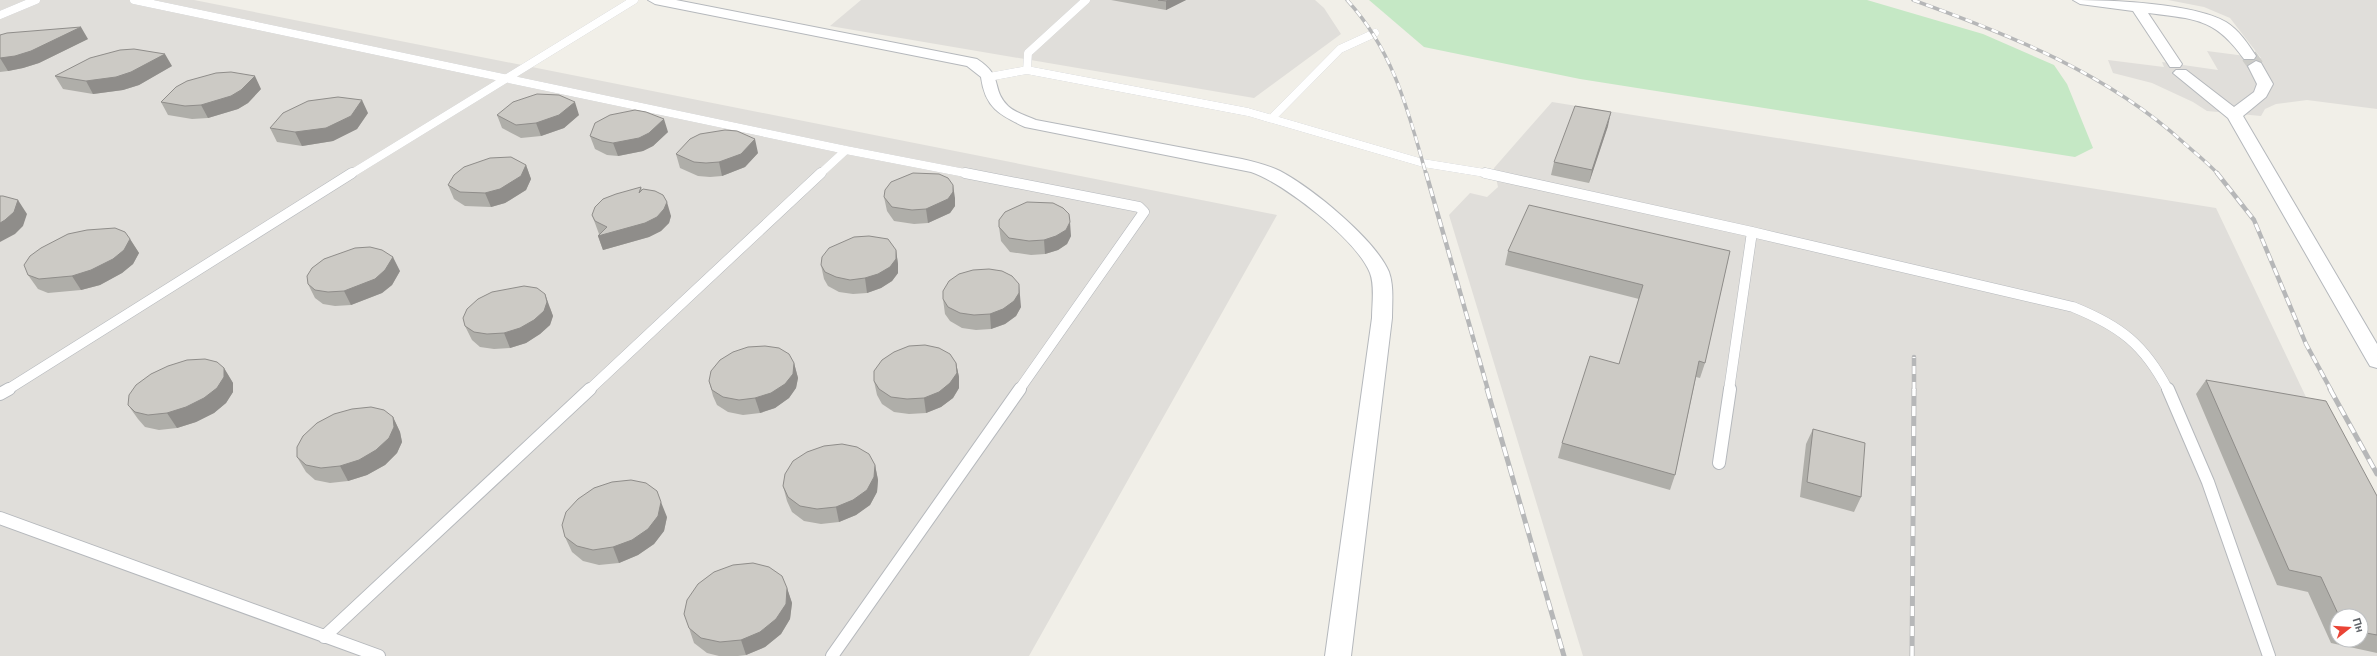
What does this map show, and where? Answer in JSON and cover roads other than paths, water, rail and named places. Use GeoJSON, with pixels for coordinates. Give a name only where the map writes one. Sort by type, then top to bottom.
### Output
{"type":"FeatureCollection","features":[{"type":"Feature","properties":{"kind":"street"},"geometry":{"type":"LineString","coordinates":[[655,0],[972,62],[983,68],[989,77],[991,93],[995,101],[1015,118],[1031,124],[1242,164],[1279,178],[1292,186],[1360,243],[1371,256],[1380,272],[1382,318],[1338,656]]}},
{"type":"Feature","properties":{"kind":"street"},"geometry":{"type":"LineString","coordinates":[[2080,0],[2194,15],[2218,23],[2233,33],[2252,61],[2264,84],[2261,94],[2234,115]]}},
{"type":"Feature","properties":{"kind":"street"},"geometry":{"type":"LineString","coordinates":[[2138,8],[2178,69],[2234,115],[2377,361]]}},
{"type":"Feature","properties":{"kind":"lane"},"geometry":{"type":"LineString","coordinates":[[0,15],[36,0]]}},
{"type":"Feature","properties":{"kind":"lane"},"geometry":{"type":"LineString","coordinates":[[134,0],[846,150],[1139,207],[1144,212],[832,656]]}},
{"type":"Feature","properties":{"kind":"lane"},"geometry":{"type":"LineString","coordinates":[[0,394],[504,78],[634,0]]}},
{"type":"Feature","properties":{"kind":"lane"},"geometry":{"type":"LineString","coordinates":[[1027,70],[1028,53],[1086,0]]}},
{"type":"Feature","properties":{"kind":"lane"},"geometry":{"type":"LineString","coordinates":[[1272,118],[1340,50],[1375,33]]}},
{"type":"Feature","properties":{"kind":"lane"},"geometry":{"type":"LineString","coordinates":[[989,77],[1027,70],[1272,118],[1423,163],[1496,175],[1752,232],[2073,308],[2098,317],[2130,337],[2151,360],[2170,394],[2201,461],[2269,656]]}},
{"type":"Feature","properties":{"kind":"lane"},"geometry":{"type":"LineString","coordinates":[[324,637],[846,150]]}},
{"type":"Feature","properties":{"kind":"lane"},"geometry":{"type":"LineString","coordinates":[[1719,463],[1752,232]]}},
{"type":"Feature","properties":{"kind":"lane"},"geometry":{"type":"LineString","coordinates":[[0,518],[379,656]]}},
{"type":"Feature","properties":{"kind":"tunnel"},"geometry":{"type":"LineString","coordinates":[[2249,56],[2256,66]]}},
{"type":"Feature","properties":{"kind":"railway"},"geometry":{"type":"LineString","coordinates":[[1347,0],[1363,19],[1376,39],[1397,82],[1413,127],[1426,174]]}},
{"type":"Feature","properties":{"kind":"railway"},"geometry":{"type":"LineString","coordinates":[[1913,0],[2021,42],[2090,76],[2123,96],[2154,118],[2217,173]]}},
{"type":"Feature","properties":{"kind":"railway"},"geometry":{"type":"LineString","coordinates":[[1426,173],[1488,390]]}},
{"type":"Feature","properties":{"kind":"railway"},"geometry":{"type":"LineString","coordinates":[[2217,173],[2254,220],[2306,344],[2331,390]]}},
{"type":"Feature","properties":{"kind":"railway"},"geometry":{"type":"LineString","coordinates":[[1914,357],[1914,389]]}},
{"type":"Feature","properties":{"kind":"railway"},"geometry":{"type":"LineString","coordinates":[[1487,389],[1564,656]]}},
{"type":"Feature","properties":{"kind":"railway"},"geometry":{"type":"LineString","coordinates":[[1912,656],[1914,389]]}},
{"type":"Feature","properties":{"kind":"railway"},"geometry":{"type":"LineString","coordinates":[[2330,389],[2377,474]]}}]}
